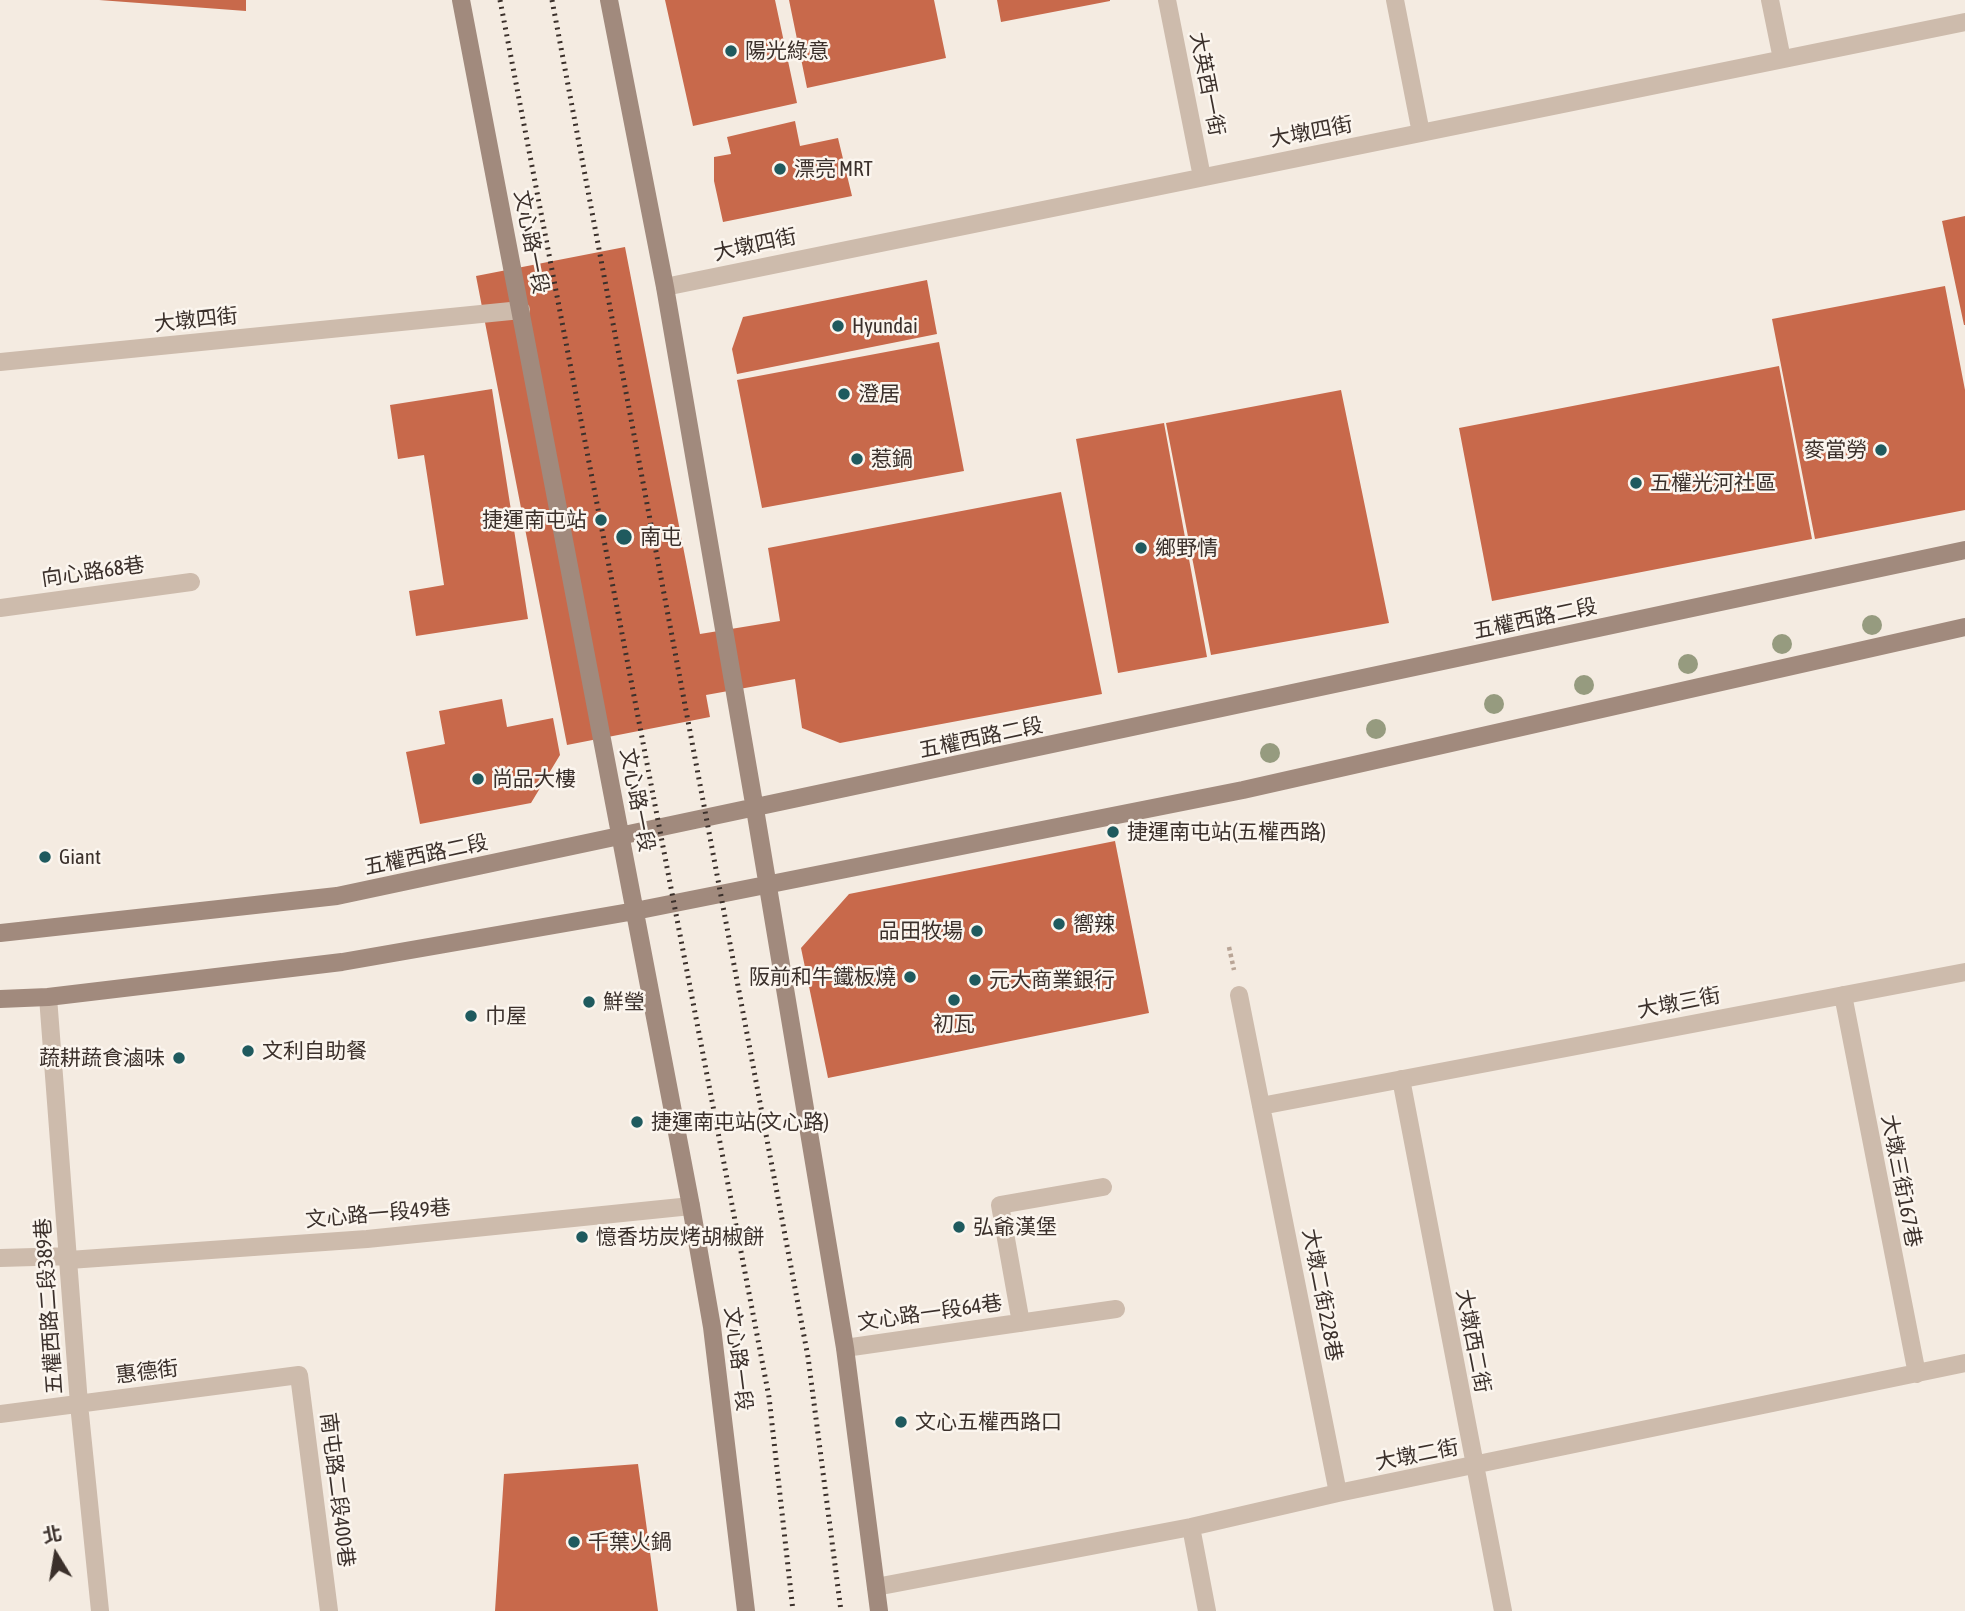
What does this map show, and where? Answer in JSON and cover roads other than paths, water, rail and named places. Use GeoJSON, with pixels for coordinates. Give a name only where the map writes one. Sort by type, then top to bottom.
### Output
{"type":"FeatureCollection","features":[{"type":"Feature","properties":{"kind":"main road","name":"文心路一段"},"geometry":{"type":"LineString","coordinates":[[461,0],[691,1206],[712,1327],[746,1611]]}},
{"type":"Feature","properties":{"kind":"main road"},"geometry":{"type":"LineString","coordinates":[[609,0],[665,287],[755,809],[845,1348],[879,1611]]}},
{"type":"Feature","properties":{"kind":"main road","name":"五權西路二段"},"geometry":{"type":"LineString","coordinates":[[0,933],[337,896],[1965,550]]}},
{"type":"Feature","properties":{"kind":"main road"},"geometry":{"type":"LineString","coordinates":[[0,999],[48,997],[342,962],[635,911],[767,882],[1242,790],[1965,627]]}},
{"type":"Feature","properties":{"kind":"street","name":"大英西一街"},"geometry":{"type":"LineString","coordinates":[[1167,0],[1202,177]]}},
{"type":"Feature","properties":{"kind":"street"},"geometry":{"type":"LineString","coordinates":[[1395,0],[1421,133]]}},
{"type":"Feature","properties":{"kind":"street"},"geometry":{"type":"LineString","coordinates":[[1770,0],[1782,59]]}},
{"type":"Feature","properties":{"kind":"street","name":"大墩四街"},"geometry":{"type":"LineString","coordinates":[[665,287],[1965,22]]}},
{"type":"Feature","properties":{"kind":"street","name":"大墩四街"},"geometry":{"type":"LineString","coordinates":[[0,362],[521,310]]}},
{"type":"Feature","properties":{"kind":"street","name":"向心路68巷"},"geometry":{"type":"LineString","coordinates":[[0,608],[191,582]]}},
{"type":"Feature","properties":{"kind":"street","name":"大墩三街"},"geometry":{"type":"LineString","coordinates":[[1401,1079],[1965,972]]}},
{"type":"Feature","properties":{"kind":"street","name":"大墩二街228巷"},"geometry":{"type":"LineString","coordinates":[[1238,995],[1338,1493]]}},
{"type":"Feature","properties":{"kind":"street","name":"大墩三街167巷"},"geometry":{"type":"LineString","coordinates":[[1843,995],[1917,1374]]}},
{"type":"Feature","properties":{"kind":"street","name":"五權西路二段389巷"},"geometry":{"type":"LineString","coordinates":[[48,997],[79,1404],[100,1611]]}},
{"type":"Feature","properties":{"kind":"street"},"geometry":{"type":"LineString","coordinates":[[1261,1106],[1401,1079]]}},
{"type":"Feature","properties":{"kind":"street","name":"大墩西二街"},"geometry":{"type":"LineString","coordinates":[[1401,1079],[1503,1611]]}},
{"type":"Feature","properties":{"kind":"street","name":"文心路一段64巷"},"geometry":{"type":"LineString","coordinates":[[1021,1323],[1000,1205],[1103,1187]]}},
{"type":"Feature","properties":{"kind":"street","name":"文心路一段49巷"},"geometry":{"type":"LineString","coordinates":[[0,1258],[69,1258],[368,1239],[691,1206]]}},
{"type":"Feature","properties":{"kind":"street","name":"文心路一段64巷"},"geometry":{"type":"LineString","coordinates":[[845,1348],[1116,1309]]}},
{"type":"Feature","properties":{"kind":"street","name":"大墩二街"},"geometry":{"type":"LineString","coordinates":[[876,1587],[1191,1527],[1338,1493],[1474,1467],[1965,1363]]}},
{"type":"Feature","properties":{"kind":"street","name":"惠德街"},"geometry":{"type":"LineString","coordinates":[[0,1414],[299,1375]]}},
{"type":"Feature","properties":{"kind":"street","name":"南屯路二段400巷"},"geometry":{"type":"LineString","coordinates":[[299,1375],[329,1611]]}},
{"type":"Feature","properties":{"kind":"street"},"geometry":{"type":"LineString","coordinates":[[1191,1527],[1207,1611]]}},
{"type":"Feature","properties":{"kind":"railway"},"geometry":{"type":"LineString","coordinates":[[500,0],[769,1397],[793,1611]]}},
{"type":"Feature","properties":{"kind":"railway"},"geometry":{"type":"LineString","coordinates":[[552,0],[808,1357],[841,1611]]}},
{"type":"Feature","properties":{"kind":"place","name":"陽光綠意"},"geometry":{"type":"Point","coordinates":[731,51]}},
{"type":"Feature","properties":{"kind":"place","name":"漂亮 MRT"},"geometry":{"type":"Point","coordinates":[780,169]}},
{"type":"Feature","properties":{"kind":"place","name":"Hyundai"},"geometry":{"type":"Point","coordinates":[838,326]}},
{"type":"Feature","properties":{"kind":"place","name":"澄居"},"geometry":{"type":"Point","coordinates":[844,394]}},
{"type":"Feature","properties":{"kind":"place","name":"麥當勞"},"geometry":{"type":"Point","coordinates":[1881,450]}},
{"type":"Feature","properties":{"kind":"place","name":"惹鍋"},"geometry":{"type":"Point","coordinates":[857,459]}},
{"type":"Feature","properties":{"kind":"place","name":"五權光河社區"},"geometry":{"type":"Point","coordinates":[1636,483]}},
{"type":"Feature","properties":{"kind":"place","name":"捷運南屯站"},"geometry":{"type":"Point","coordinates":[601,520]}},
{"type":"Feature","properties":{"kind":"place","name":"南屯"},"geometry":{"type":"Point","coordinates":[624,537]}},
{"type":"Feature","properties":{"kind":"place","name":"鄉野情"},"geometry":{"type":"Point","coordinates":[1141,548]}},
{"type":"Feature","properties":{"kind":"place","name":"尚品大樓"},"geometry":{"type":"Point","coordinates":[478,779]}},
{"type":"Feature","properties":{"kind":"place","name":"捷運南屯站(五權西路)"},"geometry":{"type":"Point","coordinates":[1113,832]}},
{"type":"Feature","properties":{"kind":"place","name":"Giant"},"geometry":{"type":"Point","coordinates":[45,857]}},
{"type":"Feature","properties":{"kind":"place","name":"嚮辣"},"geometry":{"type":"Point","coordinates":[1059,924]}},
{"type":"Feature","properties":{"kind":"place","name":"品田牧場"},"geometry":{"type":"Point","coordinates":[977,931]}},
{"type":"Feature","properties":{"kind":"place","name":"阪前和牛鐵板燒"},"geometry":{"type":"Point","coordinates":[910,977]}},
{"type":"Feature","properties":{"kind":"place","name":"元大商業銀行"},"geometry":{"type":"Point","coordinates":[975,980]}},
{"type":"Feature","properties":{"kind":"place","name":"初瓦"},"geometry":{"type":"Point","coordinates":[954,1000]}},
{"type":"Feature","properties":{"kind":"place","name":"鮮瑩"},"geometry":{"type":"Point","coordinates":[589,1002]}},
{"type":"Feature","properties":{"kind":"place","name":"巾屋"},"geometry":{"type":"Point","coordinates":[471,1016]}},
{"type":"Feature","properties":{"kind":"place","name":"文利自助餐"},"geometry":{"type":"Point","coordinates":[248,1051]}},
{"type":"Feature","properties":{"kind":"place","name":"蔬耕蔬食滷味"},"geometry":{"type":"Point","coordinates":[179,1058]}},
{"type":"Feature","properties":{"kind":"place","name":"捷運南屯站(文心路)"},"geometry":{"type":"Point","coordinates":[637,1122]}},
{"type":"Feature","properties":{"kind":"place","name":"弘爺漢堡"},"geometry":{"type":"Point","coordinates":[959,1227]}},
{"type":"Feature","properties":{"kind":"place","name":"憶香坊炭烤胡椒餅"},"geometry":{"type":"Point","coordinates":[582,1237]}},
{"type":"Feature","properties":{"kind":"place","name":"文心五權西路口"},"geometry":{"type":"Point","coordinates":[901,1422]}},
{"type":"Feature","properties":{"kind":"place","name":"千葉火鍋"},"geometry":{"type":"Point","coordinates":[574,1542]}}]}
